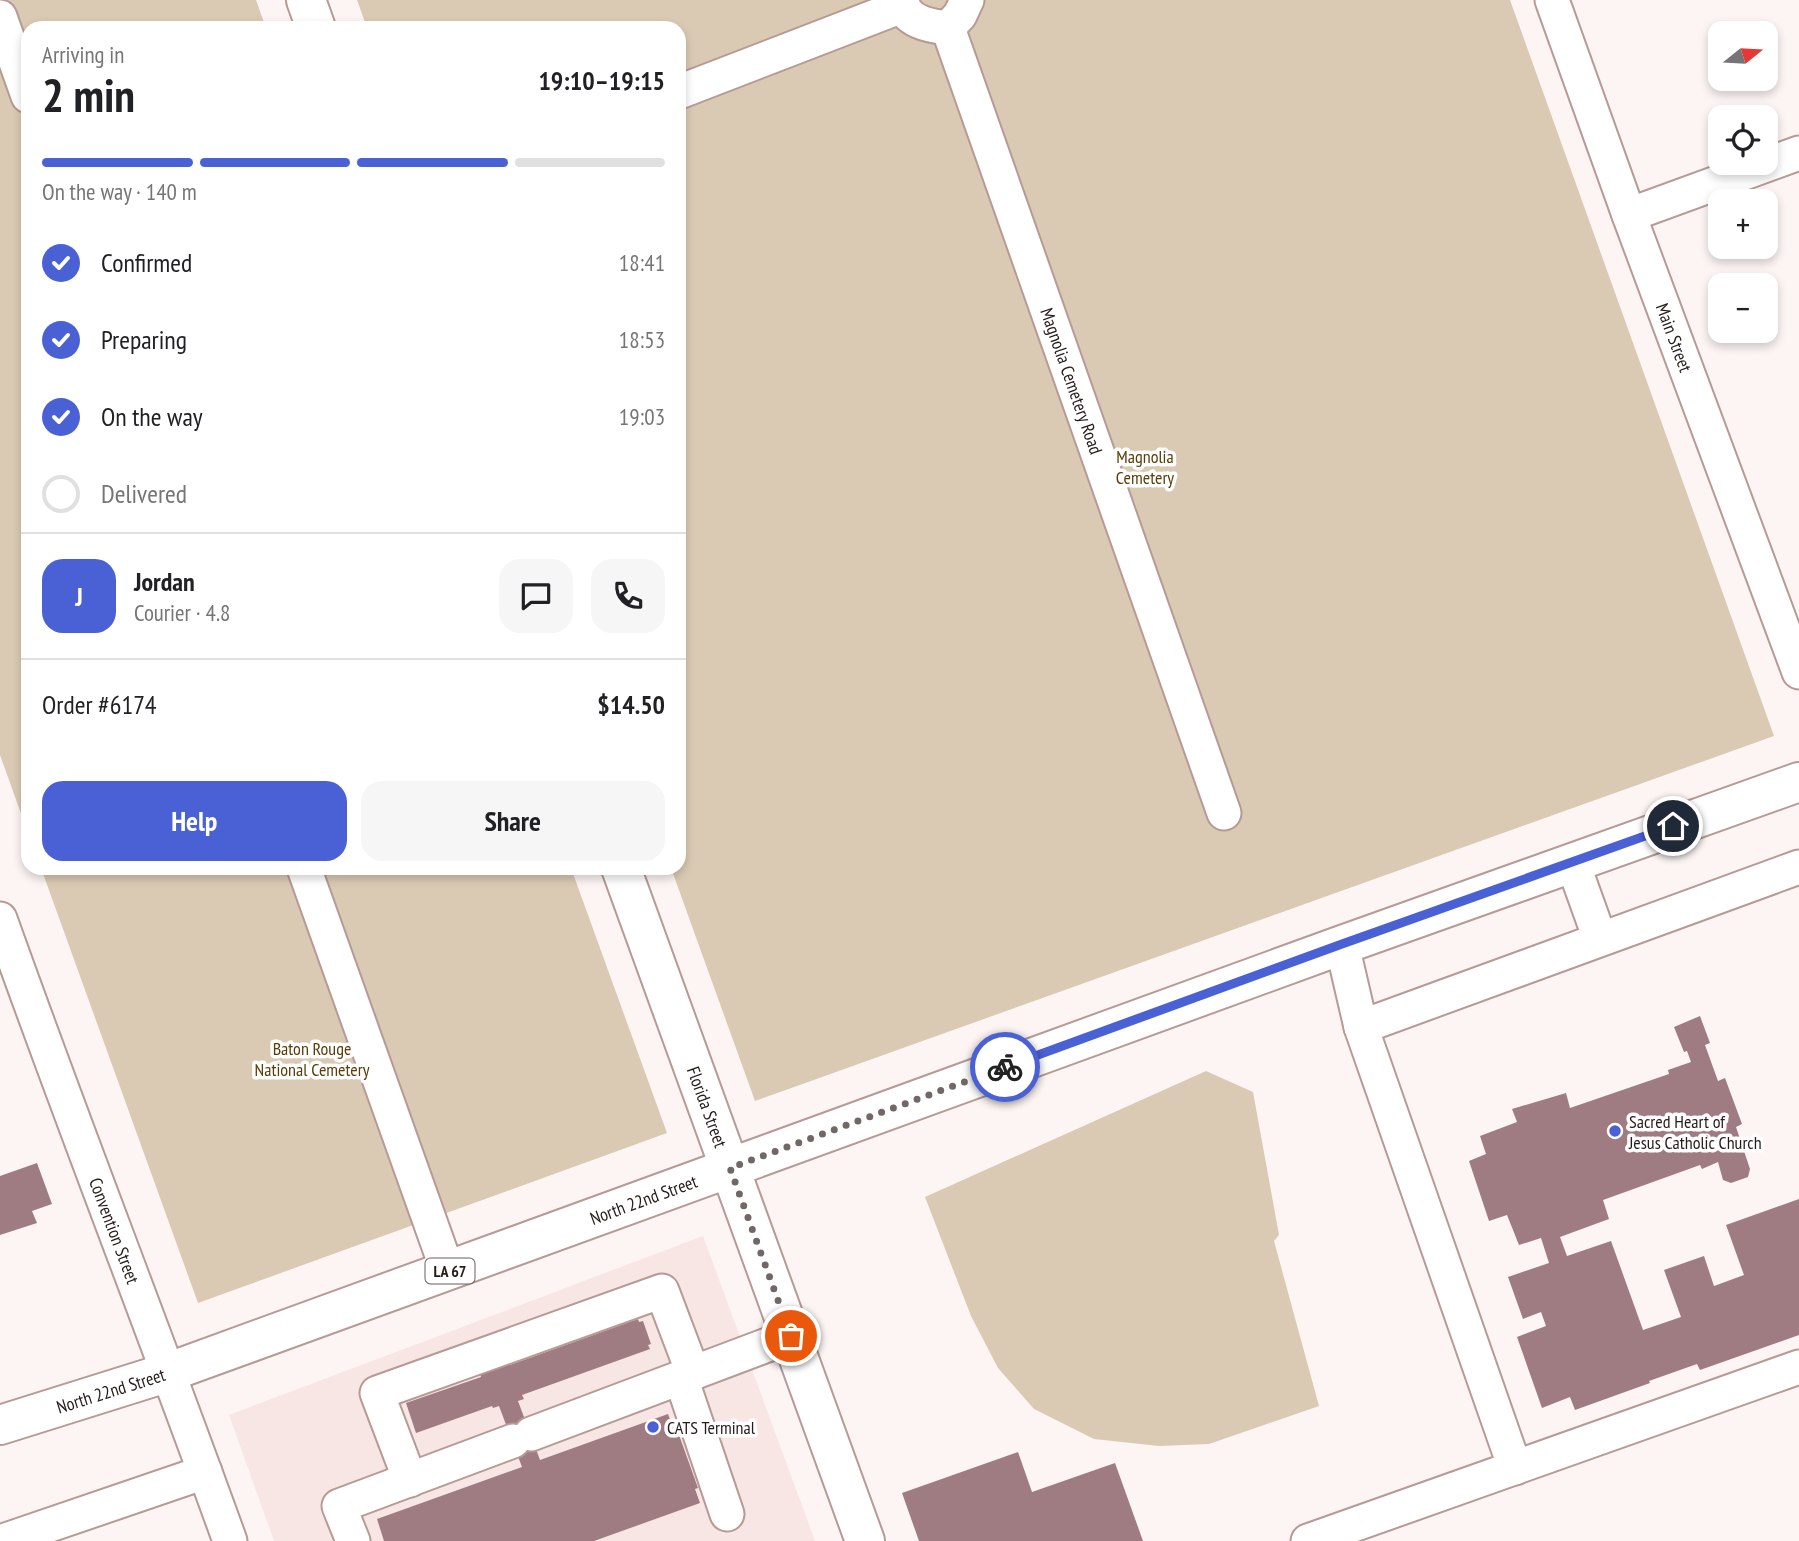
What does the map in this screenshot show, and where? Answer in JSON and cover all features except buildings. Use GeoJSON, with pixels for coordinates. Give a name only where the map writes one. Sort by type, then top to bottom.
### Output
{"type":"FeatureCollection","features":[{"type":"Feature","properties":{"kind":"main road"},"geometry":{"type":"LineString","coordinates":[[306,0],[314,21]]}},
{"type":"Feature","properties":{"kind":"main road","name":"North 22nd Street"},"geometry":{"type":"LineString","coordinates":[[0,1424],[169,1372],[1342,944],[1799,782]]}},
{"type":"Feature","properties":{"kind":"main road","name":"Florida Street"},"geometry":{"type":"LineString","coordinates":[[624,875],[865,1541]]}},
{"type":"Feature","properties":{"kind":"street"},"geometry":{"type":"LineString","coordinates":[[686,89],[902,3],[915,21],[933,27],[948,28],[960,15],[967,0]]}},
{"type":"Feature","properties":{"kind":"street","name":"Main Street"},"geometry":{"type":"LineString","coordinates":[[1552,0],[1799,672]]}},
{"type":"Feature","properties":{"kind":"street"},"geometry":{"type":"LineString","coordinates":[[0,17],[21,76]]}},
{"type":"Feature","properties":{"kind":"street","name":"Magnolia Cemetery Road"},"geometry":{"type":"LineString","coordinates":[[948,28],[1224,813]]}},
{"type":"Feature","properties":{"kind":"street"},"geometry":{"type":"LineString","coordinates":[[1629,215],[1799,153]]}},
{"type":"Feature","properties":{"kind":"street"},"geometry":{"type":"LineString","coordinates":[[1572,862],[1600,939]]}},
{"type":"Feature","properties":{"kind":"street"},"geometry":{"type":"LineString","coordinates":[[1362,1027],[1799,867]]}},
{"type":"Feature","properties":{"kind":"street"},"geometry":{"type":"LineString","coordinates":[[306,875],[448,1272]]}},
{"type":"Feature","properties":{"kind":"street","name":"Convention Street"},"geometry":{"type":"LineString","coordinates":[[0,919],[9,972],[80,1139],[230,1541]]}},
{"type":"Feature","properties":{"kind":"street"},"geometry":{"type":"LineString","coordinates":[[1342,944],[1362,1027],[1515,1468]]}},
{"type":"Feature","properties":{"kind":"street"},"geometry":{"type":"LineString","coordinates":[[410,1479],[377,1393],[662,1291],[727,1514]]}},
{"type":"Feature","properties":{"kind":"street"},"geometry":{"type":"LineString","coordinates":[[353,1541],[339,1506],[791,1336]]}},
{"type":"Feature","properties":{"kind":"street"},"geometry":{"type":"LineString","coordinates":[[1308,1541],[1799,1367]]}},
{"type":"Feature","properties":{"kind":"street"},"geometry":{"type":"LineString","coordinates":[[3,1541],[205,1472]]}},
{"type":"Feature","properties":{"kind":"shaded area"},"geometry":{"type":"Polygon","coordinates":[[[703,1236],[815,1541],[274,1541],[229,1415],[703,1236]]]}},
{"type":"Feature","properties":{"kind":"green space"},"geometry":{"type":"Polygon","coordinates":[[[0,0],[256,0],[264,21],[21,21],[21,814],[0,755],[0,0]]]}},
{"type":"Feature","properties":{"kind":"green space","name":"Magnolia Cemetery"},"geometry":{"type":"Polygon","coordinates":[[[357,0],[1510,0],[1774,736],[755,1101],[674,875],[686,875],[686,21],[364,21],[357,0]]]}},
{"type":"Feature","properties":{"kind":"green space","name":"Baton Rouge National Cemetery"},"geometry":{"type":"Polygon","coordinates":[[[44,875],[574,875],[667,1133],[198,1303],[44,875]]]}},
{"type":"Feature","properties":{"kind":"green space"},"geometry":{"type":"Polygon","coordinates":[[[1206,1071],[1253,1092],[1279,1235],[1274,1241],[1319,1406],[1209,1444],[1159,1446],[1094,1439],[1034,1409],[998,1368],[971,1316],[925,1197],[1206,1071]]]}},
{"type":"Feature","properties":{"kind":"way so far"},"geometry":{"type":"LineString","coordinates":[[791,1336],[730,1168],[1005,1067]]}},
{"type":"Feature","properties":{"kind":"place","name":"Sacred Heart of Jesus Catholic Church"},"geometry":{"type":"Point","coordinates":[1615,1131]}},
{"type":"Feature","properties":{"kind":"place","name":"CATS Terminal"},"geometry":{"type":"Point","coordinates":[653,1427]}},
{"type":"Feature","properties":{"kind":"route"},"geometry":{"type":"LineString","coordinates":[[1005,1067],[1673,826]]}}]}
